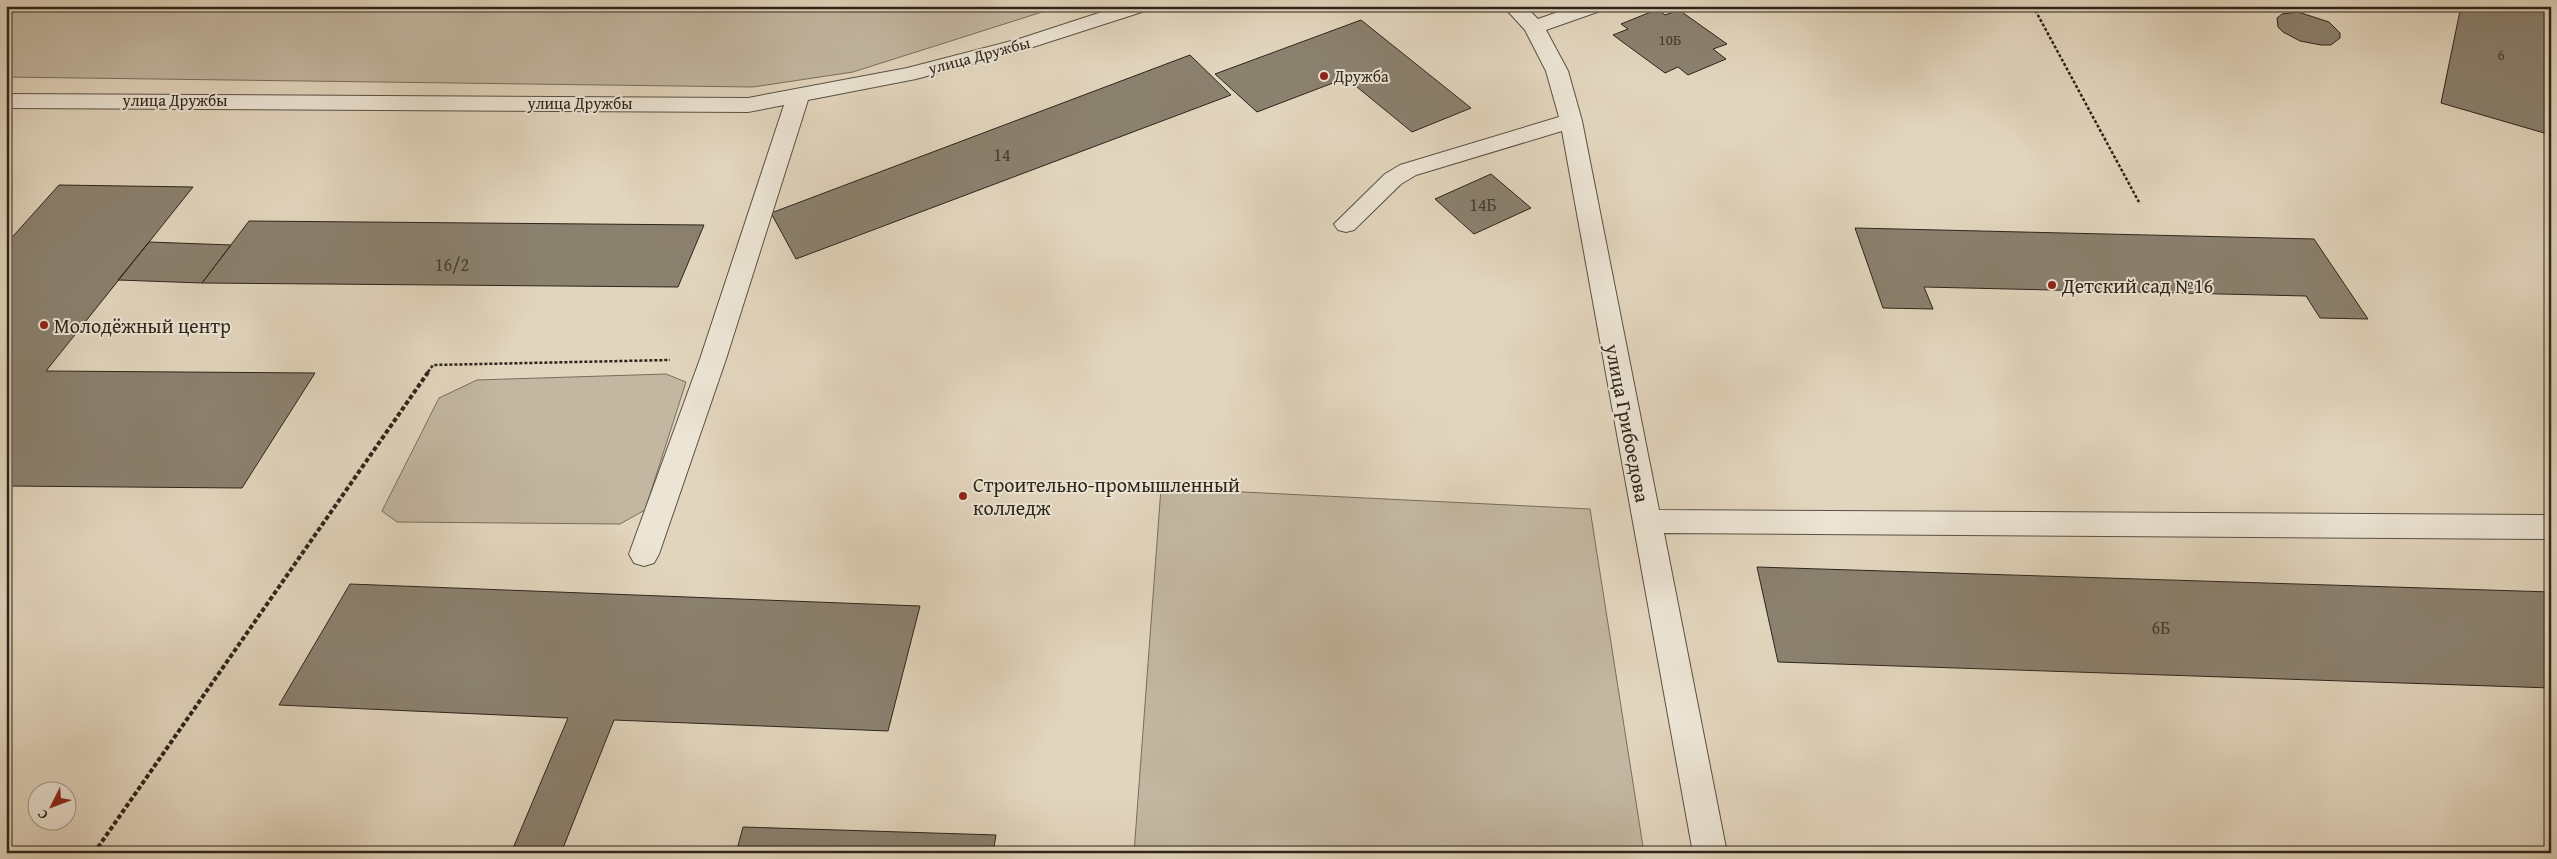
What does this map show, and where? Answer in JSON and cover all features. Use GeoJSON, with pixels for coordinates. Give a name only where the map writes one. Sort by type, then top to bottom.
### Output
{"type":"FeatureCollection","features":[{"type":"Feature","properties":{"kind":"street","name":"улица Дружбы"},"geometry":{"type":"LineString","coordinates":[[6,102],[142,100],[748,105],[917,72],[1026,43],[1141,6]]}},
{"type":"Feature","properties":{"kind":"street","name":"улица Грибоедова"},"geometry":{"type":"LineString","coordinates":[[1514,6],[1534,27],[1557,71],[1571,121],[1710,853]]}},
{"type":"Feature","properties":{"kind":"street"},"geometry":{"type":"LineString","coordinates":[[1534,27],[1596,6]]}},
{"type":"Feature","properties":{"kind":"street"},"geometry":{"type":"LineString","coordinates":[[644,554],[713,359],[798,96]]}},
{"type":"Feature","properties":{"kind":"street"},"geometry":{"type":"LineString","coordinates":[[1346,224],[1393,179],[1408,170],[1571,121]]}},
{"type":"Feature","properties":{"kind":"street"},"geometry":{"type":"LineString","coordinates":[[1646,521],[2551,527]]}},
{"type":"Feature","properties":{"kind":"path"},"geometry":{"type":"LineString","coordinates":[[2032,6],[2140,204]]}},
{"type":"Feature","properties":{"kind":"path"},"geometry":{"type":"LineString","coordinates":[[94,853],[433,365],[713,359]]}},
{"type":"Feature","properties":{"kind":"shaded area"},"geometry":{"type":"Polygon","coordinates":[[[8,6],[1061,6],[853,72],[753,87],[6,77],[6,8],[8,6]]]}},
{"type":"Feature","properties":{"kind":"shaded area"},"geometry":{"type":"Polygon","coordinates":[[[666,374],[686,382],[645,510],[620,524],[397,522],[382,511],[439,398],[477,380],[666,374]]]}},
{"type":"Feature","properties":{"kind":"shaded area"},"geometry":{"type":"Polygon","coordinates":[[[1161,488],[1590,509],[1644,853],[1134,853],[1161,488]]]}},
{"type":"Feature","properties":{"kind":"building"},"geometry":{"type":"Polygon","coordinates":[[[2461,6],[2551,6],[2551,135],[2441,103],[2461,6]]]}},
{"type":"Feature","properties":{"kind":"building"},"geometry":{"type":"Polygon","coordinates":[[[1658,9],[1665,15],[1679,10],[1727,44],[1713,49],[1726,59],[1688,75],[1678,67],[1665,73],[1613,35],[1628,29],[1621,24],[1658,9]]]}},
{"type":"Feature","properties":{"kind":"building"},"geometry":{"type":"Polygon","coordinates":[[[2298,12],[2329,22],[2340,33],[2340,38],[2331,45],[2321,45],[2300,41],[2283,32],[2278,27],[2277,18],[2282,14],[2298,12]]]}},
{"type":"Feature","properties":{"kind":"building","name":"Дружба"},"geometry":{"type":"Polygon","coordinates":[[[1361,20],[1471,108],[1412,132],[1346,78],[1257,112],[1215,74],[1361,20]]]}},
{"type":"Feature","properties":{"kind":"building"},"geometry":{"type":"Polygon","coordinates":[[[1190,55],[1231,95],[796,259],[771,213],[1190,55]]]}},
{"type":"Feature","properties":{"kind":"building"},"geometry":{"type":"Polygon","coordinates":[[[1491,174],[1531,208],[1474,234],[1435,199],[1491,174]]]}},
{"type":"Feature","properties":{"kind":"building","name":"Молодёжный центр"},"geometry":{"type":"Polygon","coordinates":[[[59,185],[193,187],[46,371],[315,373],[242,488],[6,486],[6,244],[59,185]]]}},
{"type":"Feature","properties":{"kind":"building"},"geometry":{"type":"Polygon","coordinates":[[[249,221],[704,225],[678,287],[202,283],[249,221]]]}},
{"type":"Feature","properties":{"kind":"building"},"geometry":{"type":"Polygon","coordinates":[[[1855,228],[2314,239],[2368,319],[2320,318],[2306,296],[1924,287],[1933,309],[1883,308],[1855,228]]]}},
{"type":"Feature","properties":{"kind":"building"},"geometry":{"type":"Polygon","coordinates":[[[149,242],[231,245],[202,283],[118,280],[149,242]]]}},
{"type":"Feature","properties":{"kind":"building"},"geometry":{"type":"Polygon","coordinates":[[[1757,567],[2551,592],[2551,688],[1778,662],[1757,567]]]}},
{"type":"Feature","properties":{"kind":"building"},"geometry":{"type":"Polygon","coordinates":[[[350,584],[920,606],[888,731],[614,720],[561,853],[511,853],[568,718],[279,705],[350,584]]]}},
{"type":"Feature","properties":{"kind":"building"},"geometry":{"type":"Polygon","coordinates":[[[743,827],[996,835],[993,853],[736,853],[743,827]]]}},
{"type":"Feature","properties":{"kind":"place","name":"Дружба"},"geometry":{"type":"Point","coordinates":[1324,76]}},
{"type":"Feature","properties":{"kind":"place","name":"Детский сад №16"},"geometry":{"type":"Point","coordinates":[2052,285]}},
{"type":"Feature","properties":{"kind":"place","name":"Молодёжный центр"},"geometry":{"type":"Point","coordinates":[44,325]}},
{"type":"Feature","properties":{"kind":"place","name":"Строительно-промышленный колледж"},"geometry":{"type":"Point","coordinates":[963,496]}}]}
